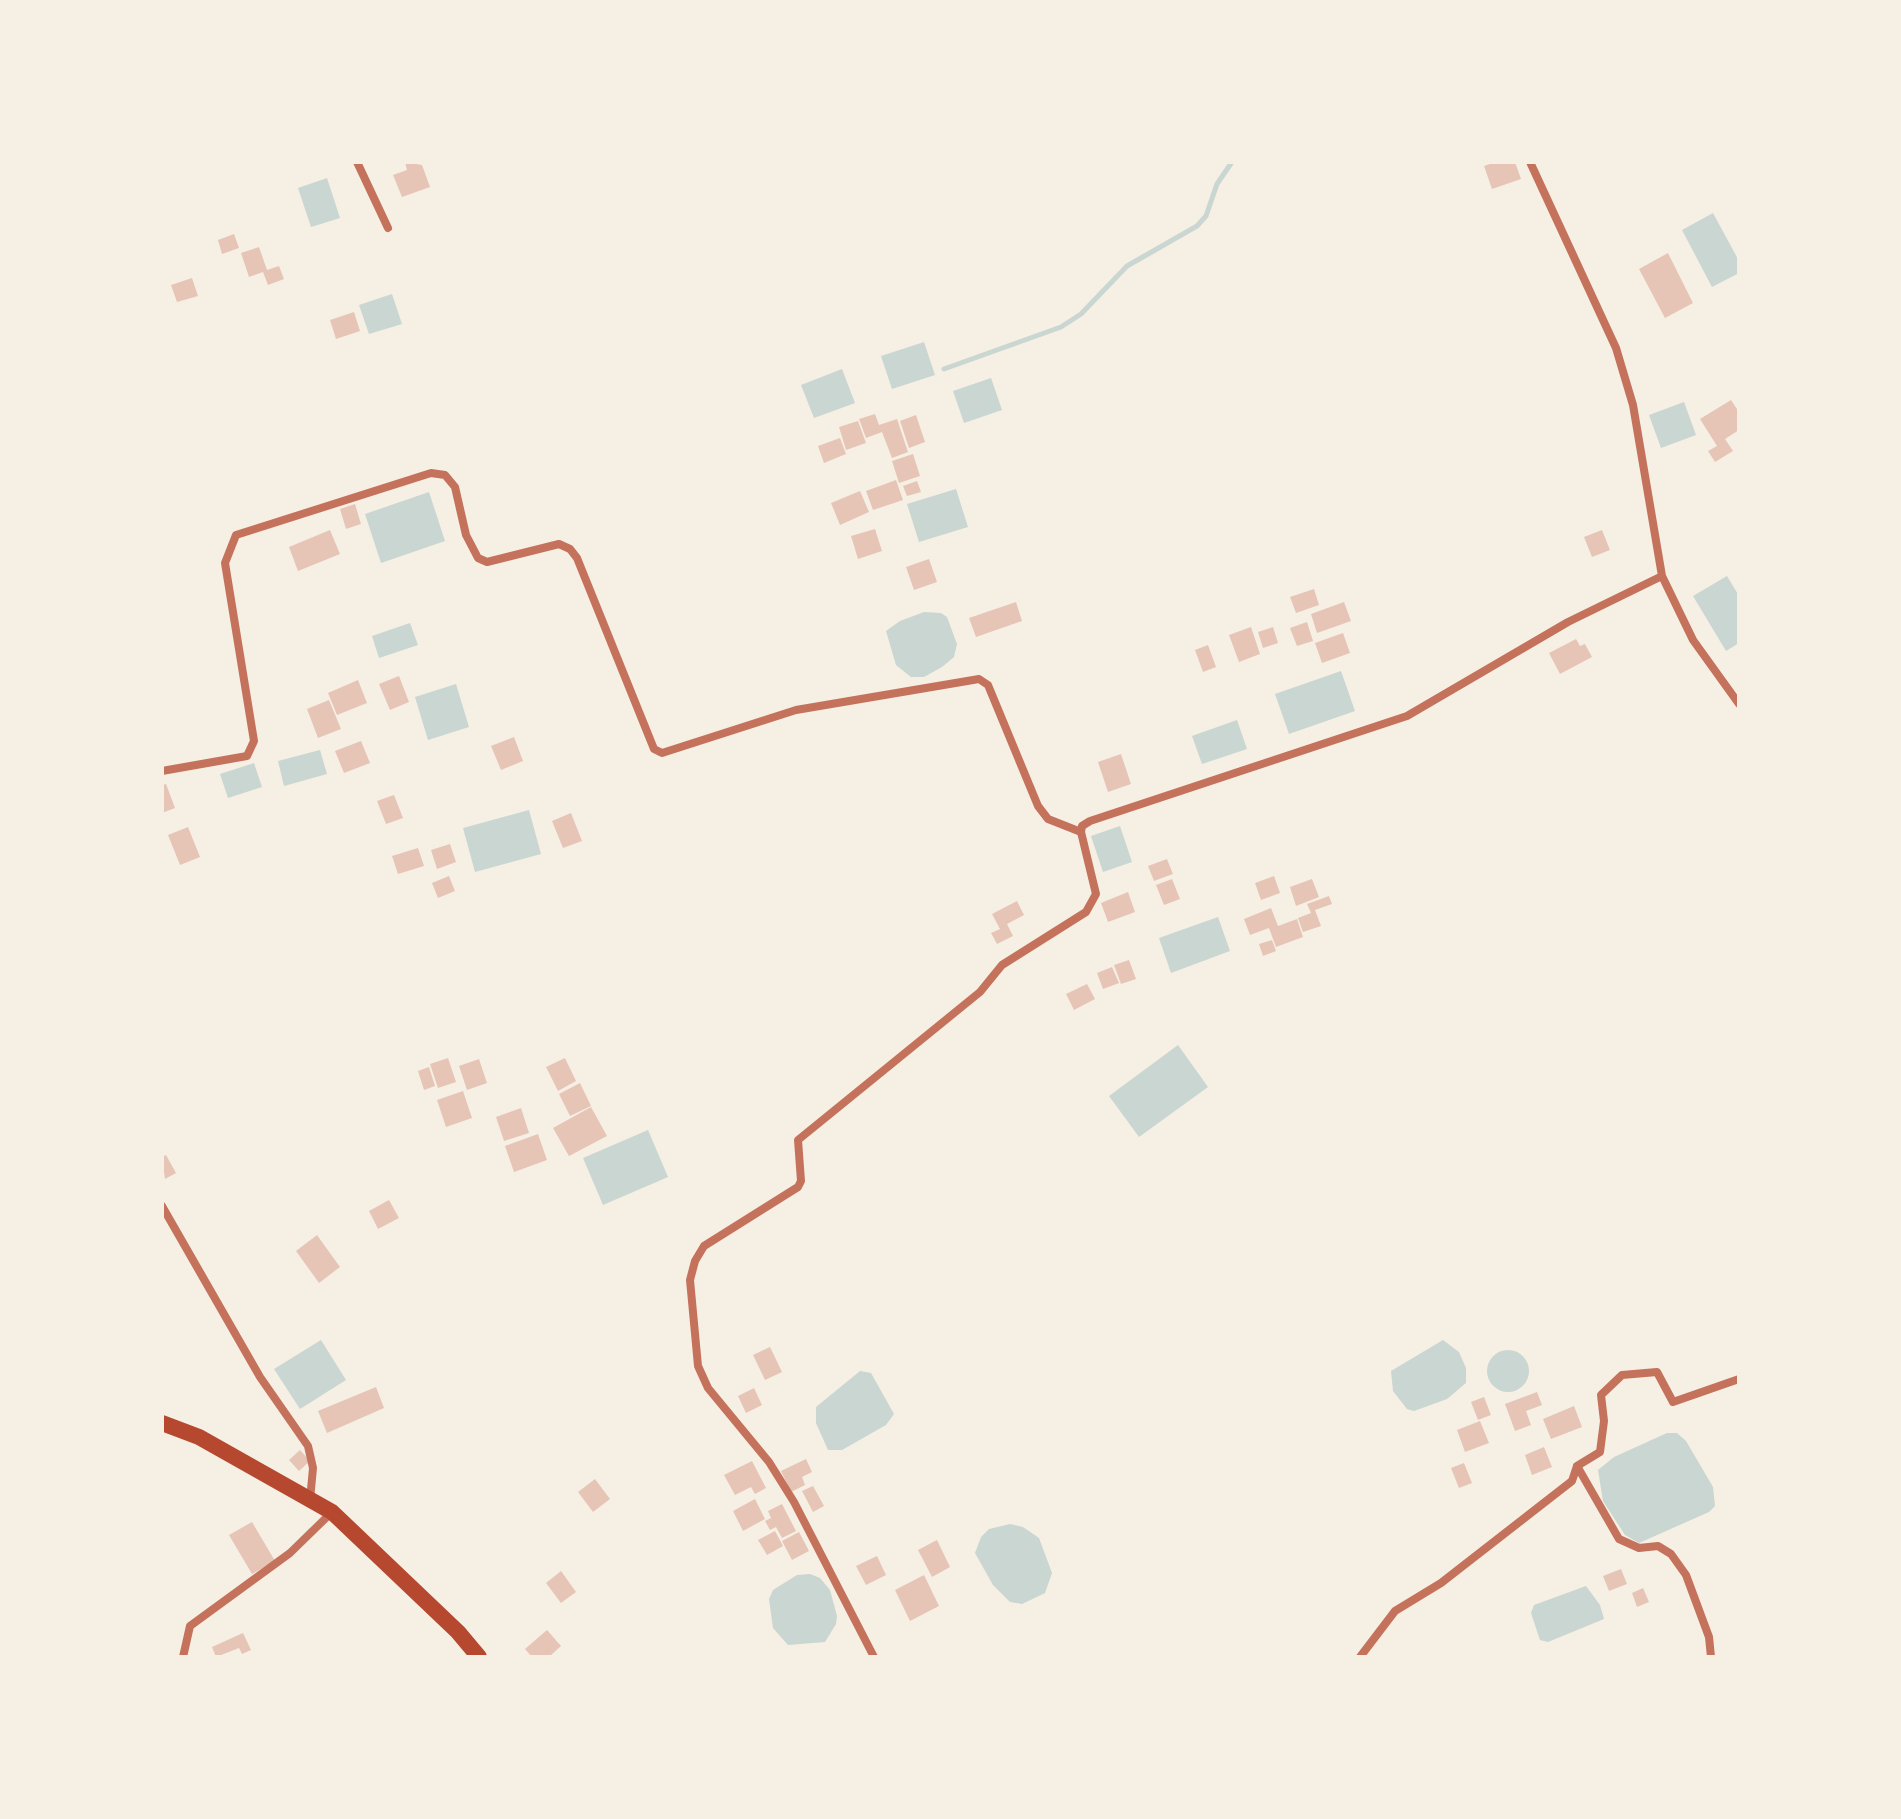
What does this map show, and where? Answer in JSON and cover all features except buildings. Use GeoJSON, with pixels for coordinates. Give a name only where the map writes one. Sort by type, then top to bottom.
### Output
{"type":"FeatureCollection","features":[{"type":"Feature","properties":{"kind":"highway"},"geometry":{"type":"LineString","coordinates":[[162,1423],[199,1437],[332,1512],[458,1632],[479,1657]]}},
{"type":"Feature","properties":{"kind":"street"},"geometry":{"type":"LineString","coordinates":[[357,162],[388,228]]}},
{"type":"Feature","properties":{"kind":"street"},"geometry":{"type":"LineString","coordinates":[[1530,162],[1616,348],[1633,405],[1662,576],[1693,640],[1739,704]]}},
{"type":"Feature","properties":{"kind":"street"},"geometry":{"type":"LineString","coordinates":[[162,771],[247,756],[254,741],[225,563],[236,535],[431,473],[445,475],[455,487],[466,535],[478,558],[487,562],[559,544],[570,549],[654,749],[662,753],[674,752],[796,710],[979,679],[988,685],[1038,806],[1048,819],[1081,832]]}},
{"type":"Feature","properties":{"kind":"street"},"geometry":{"type":"LineString","coordinates":[[874,1657],[794,1502],[769,1462],[708,1388],[698,1366],[690,1280],[704,1246],[798,1187],[801,1181],[798,1140],[980,992],[1002,965],[1086,912],[1096,894],[1082,826],[1407,716],[1568,622],[1662,576]]}},
{"type":"Feature","properties":{"kind":"street"},"geometry":{"type":"LineString","coordinates":[[162,1206],[260,1377],[308,1446],[313,1468],[310,1501]]}},
{"type":"Feature","properties":{"kind":"street"},"geometry":{"type":"LineString","coordinates":[[1360,1657],[1395,1611],[1441,1583],[1572,1481],[1577,1466],[1600,1452],[1604,1421],[1601,1395],[1622,1375],[1657,1372],[1673,1402],[1739,1379]]}},
{"type":"Feature","properties":{"kind":"street"},"geometry":{"type":"LineString","coordinates":[[1577,1466],[1619,1539],[1639,1548],[1658,1546],[1671,1554],[1686,1575],[1709,1637],[1711,1657]]}},
{"type":"Feature","properties":{"kind":"street"},"geometry":{"type":"LineString","coordinates":[[183,1657],[190,1626],[290,1553],[332,1512]]}},
{"type":"Feature","properties":{"kind":"shaded area"},"geometry":{"type":"Polygon","coordinates":[[[327,178],[340,218],[311,227],[298,188],[327,178]]]}},
{"type":"Feature","properties":{"kind":"shaded area"},"geometry":{"type":"Polygon","coordinates":[[[1713,213],[1739,261],[1739,273],[1712,287],[1682,230],[1713,213]]]}},
{"type":"Feature","properties":{"kind":"shaded area"},"geometry":{"type":"Polygon","coordinates":[[[392,294],[402,324],[369,334],[359,305],[392,294]]]}},
{"type":"Feature","properties":{"kind":"shaded area"},"geometry":{"type":"Polygon","coordinates":[[[924,342],[935,375],[892,389],[881,356],[924,342]]]}},
{"type":"Feature","properties":{"kind":"shaded area"},"geometry":{"type":"Polygon","coordinates":[[[842,369],[855,403],[814,418],[801,385],[842,369]]]}},
{"type":"Feature","properties":{"kind":"shaded area"},"geometry":{"type":"Polygon","coordinates":[[[991,378],[1002,410],[964,423],[953,391],[991,378]]]}},
{"type":"Feature","properties":{"kind":"shaded area"},"geometry":{"type":"Polygon","coordinates":[[[1684,402],[1696,435],[1661,448],[1649,415],[1684,402]]]}},
{"type":"Feature","properties":{"kind":"shaded area"},"geometry":{"type":"Polygon","coordinates":[[[956,489],[968,527],[919,542],[907,504],[956,489]]]}},
{"type":"Feature","properties":{"kind":"shaded area"},"geometry":{"type":"Polygon","coordinates":[[[429,492],[445,541],[381,563],[365,514],[429,492]]]}},
{"type":"Feature","properties":{"kind":"shaded area"},"geometry":{"type":"Polygon","coordinates":[[[1727,576],[1739,596],[1739,643],[1726,651],[1693,596],[1727,576]]]}},
{"type":"Feature","properties":{"kind":"shaded area"},"geometry":{"type":"Polygon","coordinates":[[[924,612],[941,613],[947,617],[957,644],[954,657],[942,667],[924,677],[911,677],[896,665],[886,631],[900,621],[924,612]]]}},
{"type":"Feature","properties":{"kind":"shaded area"},"geometry":{"type":"Polygon","coordinates":[[[410,623],[418,645],[379,658],[372,636],[410,623]]]}},
{"type":"Feature","properties":{"kind":"shaded area"},"geometry":{"type":"Polygon","coordinates":[[[1341,671],[1355,711],[1289,734],[1275,694],[1341,671]]]}},
{"type":"Feature","properties":{"kind":"shaded area"},"geometry":{"type":"Polygon","coordinates":[[[456,684],[469,727],[428,740],[415,697],[456,684]]]}},
{"type":"Feature","properties":{"kind":"shaded area"},"geometry":{"type":"Polygon","coordinates":[[[1237,720],[1247,749],[1202,764],[1192,736],[1237,720]]]}},
{"type":"Feature","properties":{"kind":"shaded area"},"geometry":{"type":"Polygon","coordinates":[[[320,750],[327,774],[284,786],[278,761],[320,750]]]}},
{"type":"Feature","properties":{"kind":"shaded area"},"geometry":{"type":"Polygon","coordinates":[[[254,763],[262,787],[228,798],[220,774],[254,763]]]}},
{"type":"Feature","properties":{"kind":"shaded area"},"geometry":{"type":"Polygon","coordinates":[[[529,810],[541,854],[475,872],[463,828],[529,810]]]}},
{"type":"Feature","properties":{"kind":"shaded area"},"geometry":{"type":"Polygon","coordinates":[[[1120,826],[1132,862],[1103,872],[1091,836],[1120,826]]]}},
{"type":"Feature","properties":{"kind":"shaded area"},"geometry":{"type":"Polygon","coordinates":[[[1218,917],[1230,951],[1171,973],[1159,938],[1218,917]]]}},
{"type":"Feature","properties":{"kind":"shaded area"},"geometry":{"type":"Polygon","coordinates":[[[1178,1045],[1208,1087],[1139,1137],[1109,1096],[1178,1045]]]}},
{"type":"Feature","properties":{"kind":"shaded area"},"geometry":{"type":"Polygon","coordinates":[[[648,1130],[668,1177],[603,1205],[583,1158],[648,1130]]]}},
{"type":"Feature","properties":{"kind":"shaded area"},"geometry":{"type":"Polygon","coordinates":[[[321,1340],[346,1380],[300,1409],[274,1369],[321,1340]]]}},
{"type":"Feature","properties":{"kind":"shaded area"},"geometry":{"type":"Polygon","coordinates":[[[1443,1340],[1459,1352],[1466,1368],[1466,1383],[1447,1399],[1414,1411],[1407,1409],[1393,1391],[1391,1371],[1443,1340]]]}},
{"type":"Feature","properties":{"kind":"shaded area"},"geometry":{"type":"Polygon","coordinates":[[[1508,1350],[1523,1356],[1529,1371],[1523,1386],[1508,1392],[1493,1386],[1487,1371],[1493,1356],[1508,1350]]]}},
{"type":"Feature","properties":{"kind":"shaded area"},"geometry":{"type":"Polygon","coordinates":[[[860,1371],[871,1373],[894,1414],[886,1425],[842,1450],[828,1450],[816,1423],[816,1407],[860,1371]]]}},
{"type":"Feature","properties":{"kind":"shaded area"},"geometry":{"type":"Polygon","coordinates":[[[1667,1433],[1677,1433],[1686,1441],[1713,1487],[1715,1506],[1709,1512],[1639,1543],[1625,1535],[1603,1501],[1598,1470],[1614,1457],[1667,1433]]]}},
{"type":"Feature","properties":{"kind":"shaded area"},"geometry":{"type":"Polygon","coordinates":[[[1010,1524],[1023,1527],[1039,1538],[1052,1573],[1045,1593],[1022,1604],[1010,1602],[993,1585],[975,1553],[981,1537],[989,1529],[1010,1524]]]}},
{"type":"Feature","properties":{"kind":"shaded area"},"geometry":{"type":"Polygon","coordinates":[[[810,1574],[820,1578],[830,1590],[836,1624],[825,1642],[788,1645],[773,1628],[769,1599],[773,1590],[797,1575],[810,1574]]]}},
{"type":"Feature","properties":{"kind":"shaded area"},"geometry":{"type":"Polygon","coordinates":[[[1586,1586],[1600,1605],[1604,1619],[1548,1642],[1540,1640],[1531,1613],[1534,1605],[1586,1586]]]}},
{"type":"Feature","properties":{"kind":"waterway"},"geometry":{"type":"LineString","coordinates":[[944,369],[1061,327],[1081,314],[1127,266],[1197,226],[1206,216],[1217,184],[1232,162]]}}]}
